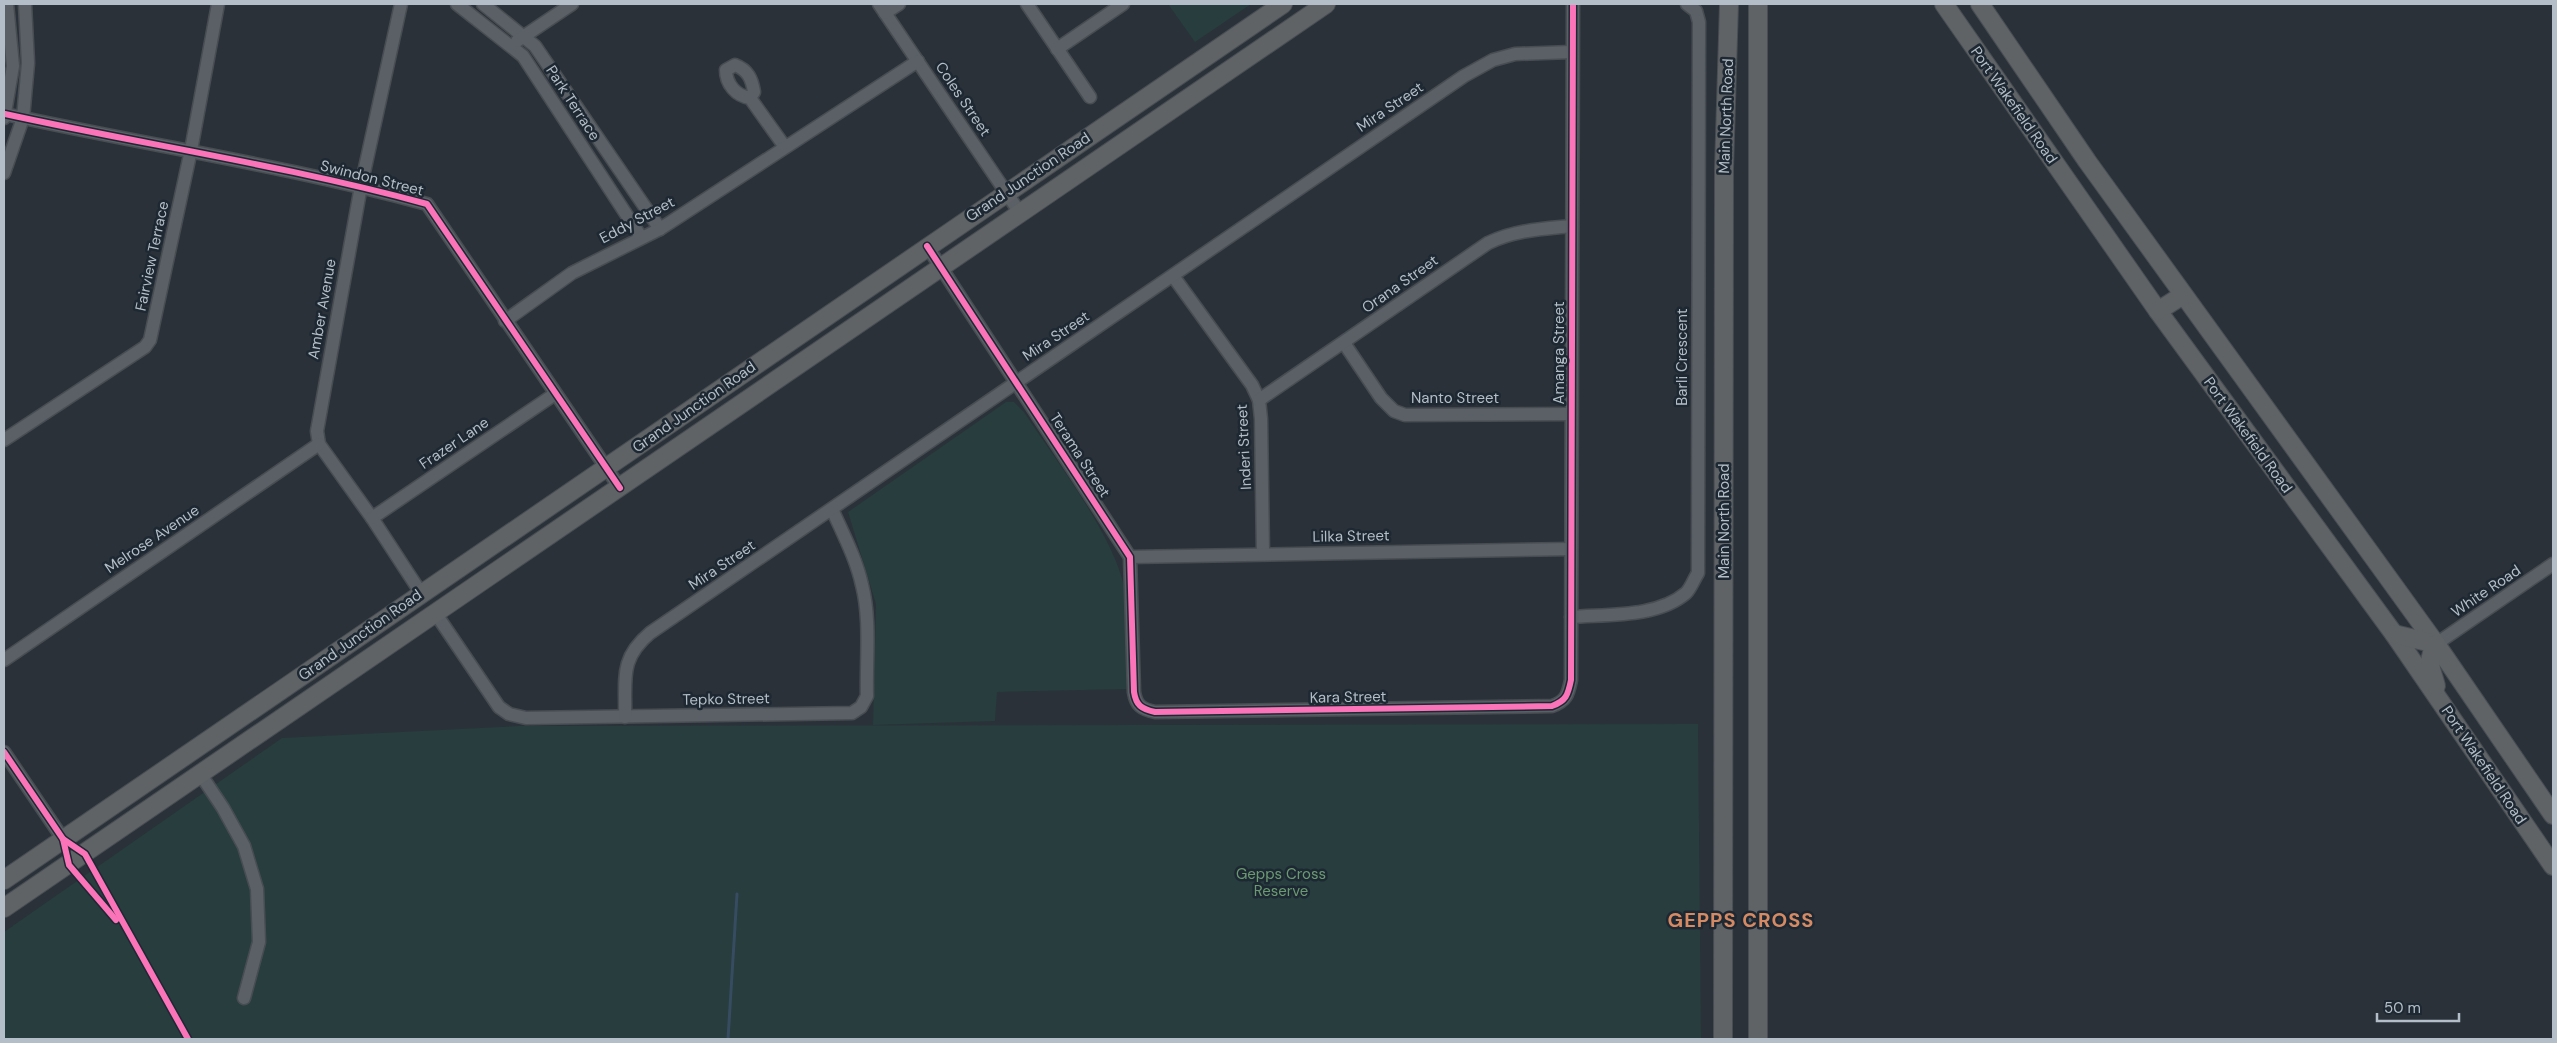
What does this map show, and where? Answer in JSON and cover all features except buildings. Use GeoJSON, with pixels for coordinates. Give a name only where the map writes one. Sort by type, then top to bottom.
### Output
{"type":"FeatureCollection","features":[{"type":"Feature","properties":{"kind":"highway","name":"Grand Junction Road"},"geometry":{"type":"LineString","coordinates":[[4,880],[927,246],[1283,4]]}},
{"type":"Feature","properties":{"kind":"highway","name":"Grand Junction Road"},"geometry":{"type":"LineString","coordinates":[[4,908],[1326,4]]}},
{"type":"Feature","properties":{"kind":"highway","name":"Main North Road"},"geometry":{"type":"LineString","coordinates":[[1723,1039],[1724,104],[1729,4]]}},
{"type":"Feature","properties":{"kind":"highway","name":"Main North Road"},"geometry":{"type":"LineString","coordinates":[[1758,4],[1758,1039]]}},
{"type":"Feature","properties":{"kind":"highway","name":"Port Wakefield Road"},"geometry":{"type":"LineString","coordinates":[[1944,4],[2158,311],[2394,634],[2553,866]]}},
{"type":"Feature","properties":{"kind":"highway","name":"Port Wakefield Road"},"geometry":{"type":"LineString","coordinates":[[1980,4],[2087,161],[2436,644],[2553,816]]}},
{"type":"Feature","properties":{"kind":"highway"},"geometry":{"type":"LineString","coordinates":[[1729,22],[1757,22]]}},
{"type":"Feature","properties":{"kind":"highway"},"geometry":{"type":"LineString","coordinates":[[2158,311],[2183,295]]}},
{"type":"Feature","properties":{"kind":"highway"},"geometry":{"type":"LineString","coordinates":[[2394,634],[2436,644],[2430,657],[2429,666],[2440,700]]}},
{"type":"Feature","properties":{"kind":"highway","name":"Grand Junction Road"},"geometry":{"type":"LineString","coordinates":[[105,810],[117,810],[183,765],[189,763],[194,765],[201,775]]}},
{"type":"Feature","properties":{"kind":"highway"},"geometry":{"type":"LineString","coordinates":[[4,893],[12,891],[26,894]]}},
{"type":"Feature","properties":{"kind":"street"},"geometry":{"type":"LineString","coordinates":[[4,116],[13,66],[7,4]]}},
{"type":"Feature","properties":{"kind":"street"},"geometry":{"type":"LineString","coordinates":[[4,173],[23,118],[28,63],[25,4]]}},
{"type":"Feature","properties":{"kind":"street","name":"Fairview Terrace"},"geometry":{"type":"LineString","coordinates":[[4,440],[145,347],[150,340],[191,150],[218,4]]}},
{"type":"Feature","properties":{"kind":"street","name":"Amber Avenue"},"geometry":{"type":"LineString","coordinates":[[319,444],[317,431],[361,186],[401,4]]}},
{"type":"Feature","properties":{"kind":"street","name":"Park Terrace"},"geometry":{"type":"LineString","coordinates":[[457,4],[523,56],[641,237]]}},
{"type":"Feature","properties":{"kind":"street","name":"Park Terrace"},"geometry":{"type":"LineString","coordinates":[[483,4],[535,46],[660,229]]}},
{"type":"Feature","properties":{"kind":"street"},"geometry":{"type":"LineString","coordinates":[[512,46],[523,36],[572,4]]}},
{"type":"Feature","properties":{"kind":"street"},"geometry":{"type":"LineString","coordinates":[[882,8],[899,4]]}},
{"type":"Feature","properties":{"kind":"street"},"geometry":{"type":"LineString","coordinates":[[1027,4],[1090,97]]}},
{"type":"Feature","properties":{"kind":"street"},"geometry":{"type":"LineString","coordinates":[[1057,49],[1123,4]]}},
{"type":"Feature","properties":{"kind":"street","name":"Amanga Street"},"geometry":{"type":"LineString","coordinates":[[1563,702],[1568,694],[1570,680],[1571,617],[1571,52],[1573,4]]}},
{"type":"Feature","properties":{"kind":"street","name":"Barli Crescent"},"geometry":{"type":"LineString","coordinates":[[1571,617],[1646,610],[1667,604],[1687,592],[1698,573],[1698,22],[1696,11],[1687,4]]}},
{"type":"Feature","properties":{"kind":"street","name":"Coles Street"},"geometry":{"type":"LineString","coordinates":[[882,8],[1020,213]]}},
{"type":"Feature","properties":{"kind":"street","name":"Mira Street"},"geometry":{"type":"LineString","coordinates":[[626,716],[626,663],[636,645],[658,628],[1464,76],[1493,60],[1515,54],[1571,52]]}},
{"type":"Feature","properties":{"kind":"street","name":"Eddy Street"},"geometry":{"type":"LineString","coordinates":[[506,321],[572,272],[660,229],[918,61]]}},
{"type":"Feature","properties":{"kind":"street"},"geometry":{"type":"LineString","coordinates":[[750,98],[785,147]]}},
{"type":"Feature","properties":{"kind":"street","name":"Swindon Street"},"geometry":{"type":"LineString","coordinates":[[4,116],[191,150],[361,186],[427,204],[620,488]]}},
{"type":"Feature","properties":{"kind":"street","name":"Orana Street"},"geometry":{"type":"LineString","coordinates":[[1259,400],[1488,243],[1504,235],[1528,230],[1572,226]]}},
{"type":"Feature","properties":{"kind":"street","name":"Terama Street"},"geometry":{"type":"LineString","coordinates":[[927,246],[1018,382],[1130,557]]}},
{"type":"Feature","properties":{"kind":"street","name":"Inderi Street"},"geometry":{"type":"LineString","coordinates":[[1173,276],[1252,385],[1259,400],[1264,553]]}},
{"type":"Feature","properties":{"kind":"street","name":"Nanto Street"},"geometry":{"type":"LineString","coordinates":[[1344,343],[1381,398],[1394,411],[1405,415],[1571,414]]}},
{"type":"Feature","properties":{"kind":"street","name":"Frazer Lane"},"geometry":{"type":"LineString","coordinates":[[372,518],[555,394]]}},
{"type":"Feature","properties":{"kind":"street"},"geometry":{"type":"LineString","coordinates":[[319,444],[372,518],[421,593]]}},
{"type":"Feature","properties":{"kind":"street","name":"Melrose Avenue"},"geometry":{"type":"LineString","coordinates":[[4,660],[319,444]]}},
{"type":"Feature","properties":{"kind":"street","name":"Tepko Street"},"geometry":{"type":"LineString","coordinates":[[436,614],[499,707],[509,714],[526,718],[852,714],[861,707],[866,696],[866,605],[862,584],[852,554],[832,509]]}},
{"type":"Feature","properties":{"kind":"street","name":"Lilka Street"},"geometry":{"type":"LineString","coordinates":[[1130,557],[1264,553],[1571,549]]}},
{"type":"Feature","properties":{"kind":"street","name":"Kara Street"},"geometry":{"type":"LineString","coordinates":[[1130,557],[1136,701],[1142,710],[1154,712],[1552,706],[1563,702]]}},
{"type":"Feature","properties":{"kind":"street","name":"White Road"},"geometry":{"type":"LineString","coordinates":[[2436,644],[2553,564]]}},
{"type":"Feature","properties":{"kind":"street"},"geometry":{"type":"LineString","coordinates":[[4,752],[63,839]]}},
{"type":"Feature","properties":{"kind":"street"},"geometry":{"type":"LineString","coordinates":[[201,775],[223,808],[244,846],[257,889],[259,942],[244,998]]}},
{"type":"Feature","properties":{"kind":"green space"},"geometry":{"type":"Polygon","coordinates":[[[1168,4],[1251,4],[1195,42],[1168,4]]]}},
{"type":"Feature","properties":{"kind":"green space"},"geometry":{"type":"Polygon","coordinates":[[[1006,402],[1014,402],[1024,412],[1081,497],[1108,543],[1118,565],[1124,586],[1127,609],[1127,689],[997,692],[995,721],[873,725],[876,604],[848,512],[1006,402]]]}},
{"type":"Feature","properties":{"kind":"green space","name":"Gepps Cross Reserve"},"geometry":{"type":"Polygon","coordinates":[[[1698,724],[1701,1039],[4,1039],[4,932],[282,738],[519,726],[1698,724]]]}},
{"type":"Feature","properties":{"kind":"waterway"},"geometry":{"type":"LineString","coordinates":[[728,1039],[737,894]]}},
{"type":"Feature","properties":{"kind":"cycle path"},"geometry":{"type":"LineString","coordinates":[[927,246],[1130,557],[1134,692],[1136,700],[1143,708],[1155,712],[1552,706],[1566,697],[1571,680],[1573,4]]}},
{"type":"Feature","properties":{"kind":"cycle path"},"geometry":{"type":"LineString","coordinates":[[5,114],[322,178],[427,204],[620,488]]}},
{"type":"Feature","properties":{"kind":"cycle path"},"geometry":{"type":"LineString","coordinates":[[4,752],[63,839],[69,865],[116,920]]}},
{"type":"Feature","properties":{"kind":"cycle path"},"geometry":{"type":"LineString","coordinates":[[63,839],[85,854],[188,1039]]}},
{"type":"Feature","properties":{"kind":"district","name":"GEPPS CROSS"},"geometry":{"type":"Point","coordinates":[1741,920]}}]}
